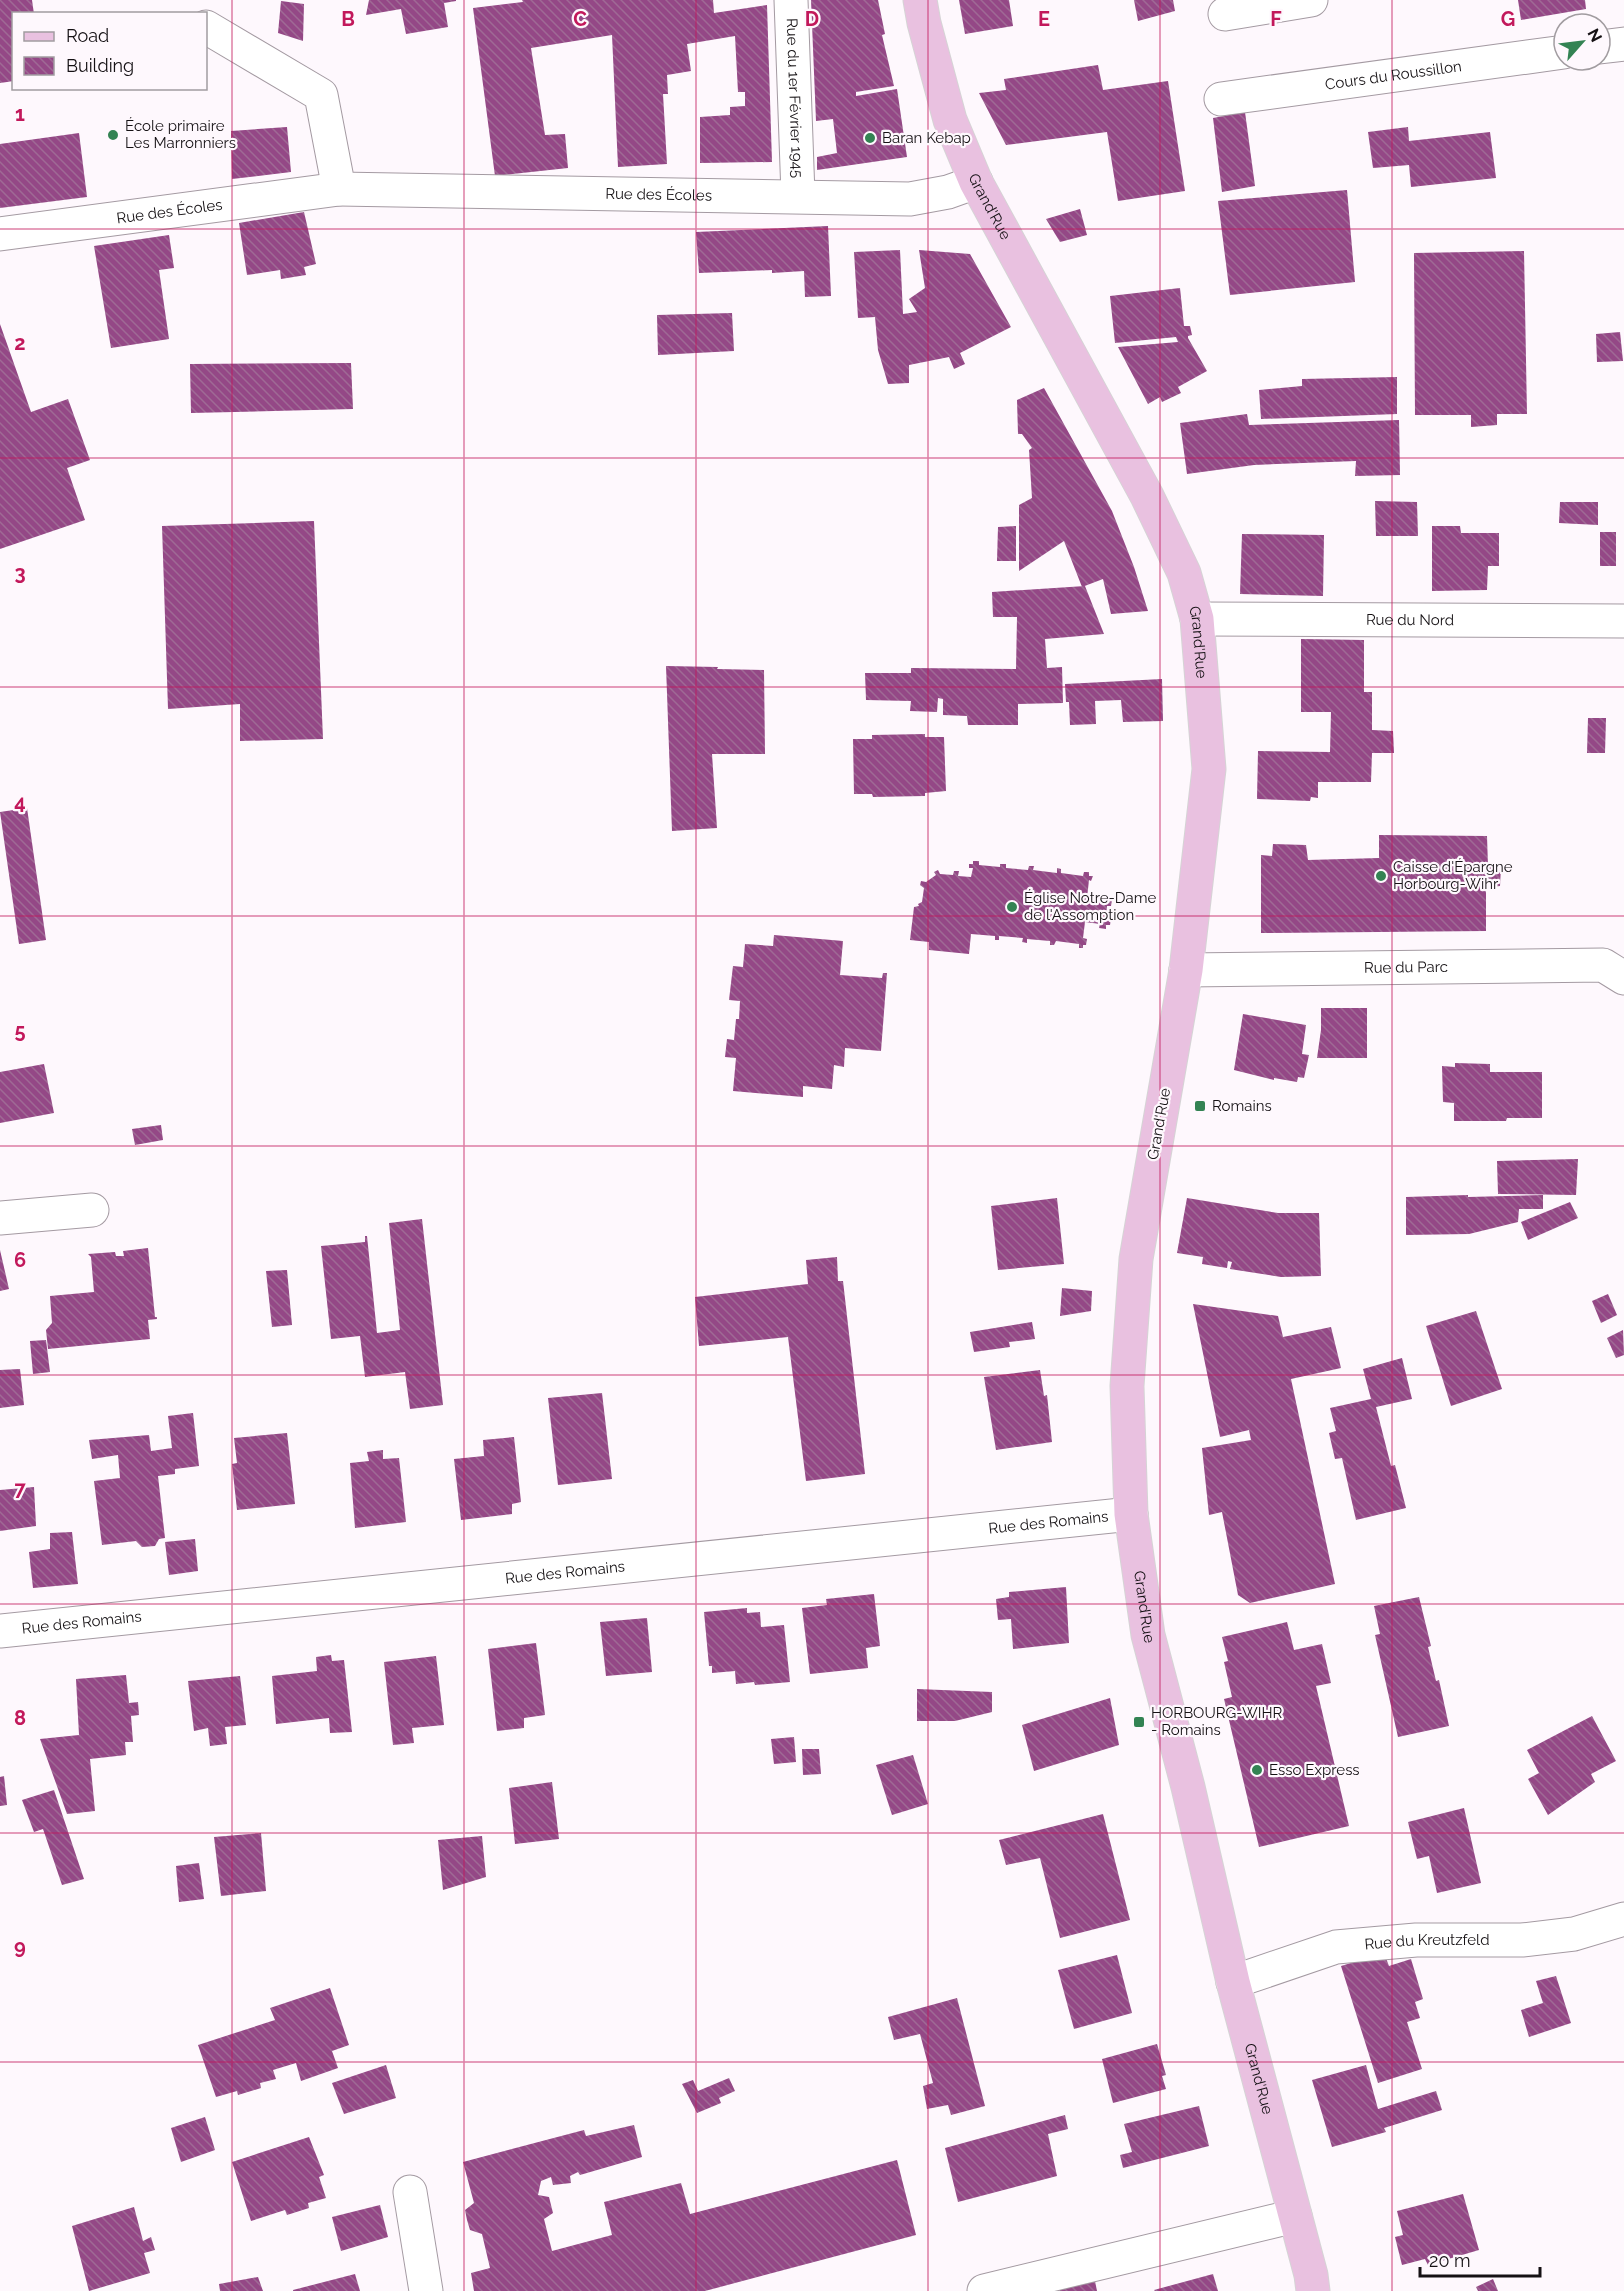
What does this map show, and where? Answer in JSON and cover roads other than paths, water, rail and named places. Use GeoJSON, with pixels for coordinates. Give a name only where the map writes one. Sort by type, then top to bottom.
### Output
{"type":"FeatureCollection","features":[{"type":"Feature","properties":{"kind":"main road","name":"Grand'Rue"},"geometry":{"type":"LineString","coordinates":[[920,0],[950,120],[976,182],[1147,496],[1184,573],[1197,619],[1209,769],[1186,970],[1136,1259],[1127,1386],[1131,1514],[1148,1635],[1188,1787],[1233,1982],[1313,2291]]}},
{"type":"Feature","properties":{"kind":"street","name":"Rue du 1er Février 1945"},"geometry":{"type":"LineString","coordinates":[[792,0],[798,195]]}},
{"type":"Feature","properties":{"kind":"street"},"geometry":{"type":"LineString","coordinates":[[1225,14],[1311,0]]}},
{"type":"Feature","properties":{"kind":"street"},"geometry":{"type":"LineString","coordinates":[[207,28],[321,94],[339,189]]}},
{"type":"Feature","properties":{"kind":"street","name":"Cours du Roussillon"},"geometry":{"type":"LineString","coordinates":[[1221,99],[1552,54]]}},
{"type":"Feature","properties":{"kind":"street","name":"Rue des Écoles"},"geometry":{"type":"LineString","coordinates":[[0,234],[339,189],[798,195],[909,199],[948,192],[976,182]]}},
{"type":"Feature","properties":{"kind":"street","name":"Rue du Nord"},"geometry":{"type":"LineString","coordinates":[[1197,619],[1624,621]]}},
{"type":"Feature","properties":{"kind":"street","name":"Rue du Parc"},"geometry":{"type":"LineString","coordinates":[[1186,970],[1603,965],[1624,978]]}},
{"type":"Feature","properties":{"kind":"street"},"geometry":{"type":"LineString","coordinates":[[0,1218],[92,1210]]}},
{"type":"Feature","properties":{"kind":"street","name":"Rue des Romains"},"geometry":{"type":"LineString","coordinates":[[0,1631],[1131,1514]]}},
{"type":"Feature","properties":{"kind":"street","name":"Rue du Kreutzfeld"},"geometry":{"type":"LineString","coordinates":[[1233,1982],[1336,1947],[1416,1940],[1522,1940],[1574,1934],[1624,1919]]}},
{"type":"Feature","properties":{"kind":"street"},"geometry":{"type":"LineString","coordinates":[[410,2192],[426,2291]]}},
{"type":"Feature","properties":{"kind":"street"},"geometry":{"type":"LineString","coordinates":[[984,2291],[1295,2216]]}},
{"type":"Feature","properties":{"kind":"place","name":"École primaire Les Marronniers"},"geometry":{"type":"Point","coordinates":[113,135]}},
{"type":"Feature","properties":{"kind":"place","name":"Baran Kebap"},"geometry":{"type":"Point","coordinates":[870,138]}},
{"type":"Feature","properties":{"kind":"place","name":"Caisse d'Épargne Horbourg-Wihr"},"geometry":{"type":"Point","coordinates":[1381,876]}},
{"type":"Feature","properties":{"kind":"place","name":"Église Notre-Dame de l'Assomption"},"geometry":{"type":"Point","coordinates":[1012,907]}},
{"type":"Feature","properties":{"kind":"place","name":"Romains"},"geometry":{"type":"Point","coordinates":[1200,1106]}},
{"type":"Feature","properties":{"kind":"place","name":"HORBOURG-WIHR - Romains"},"geometry":{"type":"Point","coordinates":[1139,1722]}},
{"type":"Feature","properties":{"kind":"place","name":"Esso Express"},"geometry":{"type":"Point","coordinates":[1257,1770]}}]}
